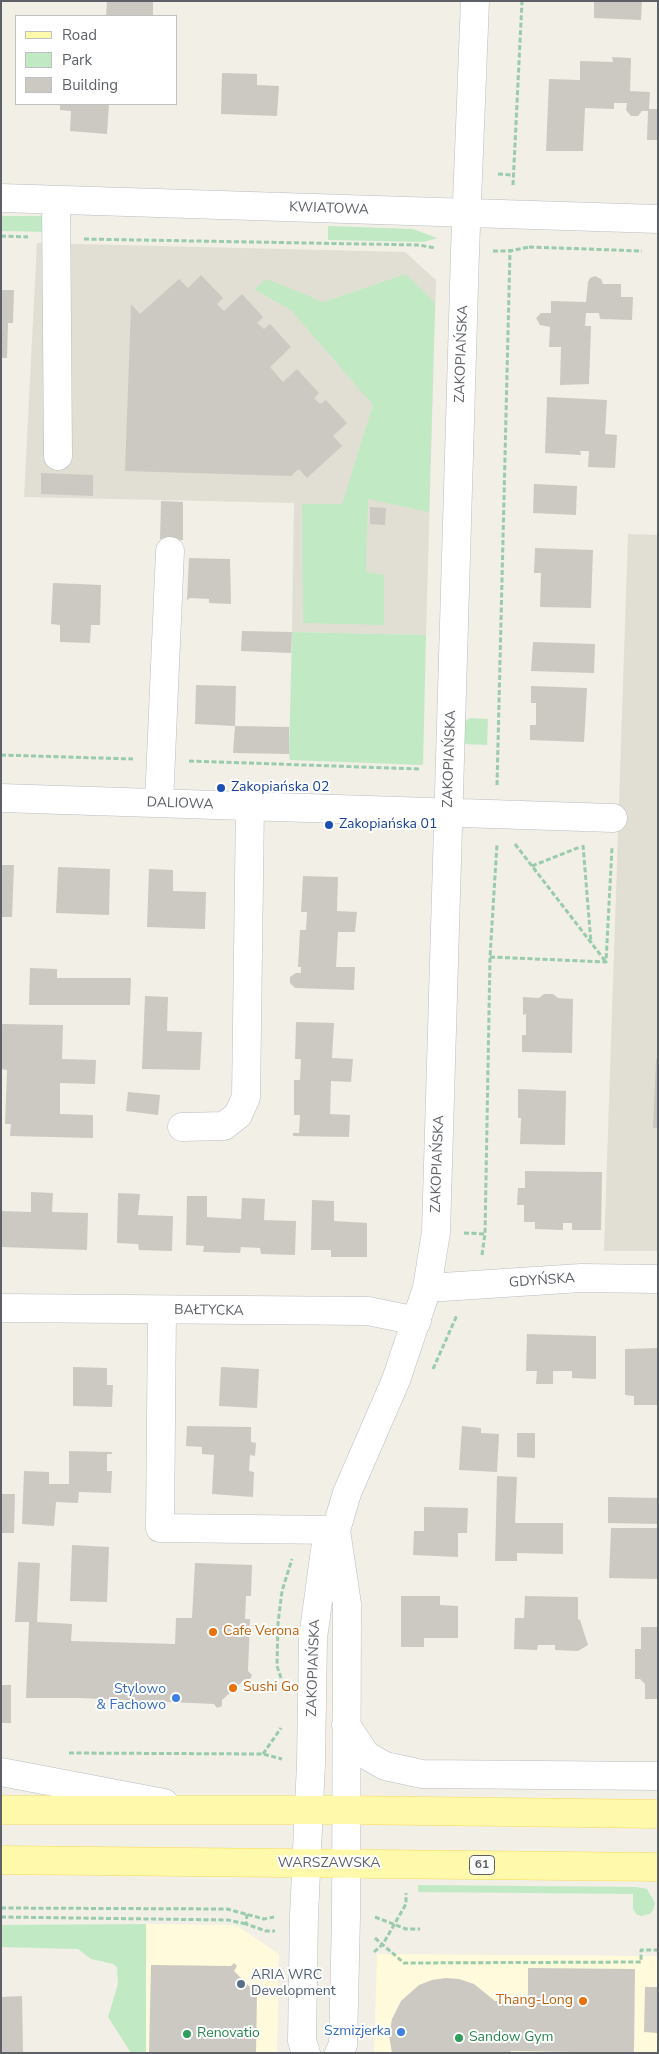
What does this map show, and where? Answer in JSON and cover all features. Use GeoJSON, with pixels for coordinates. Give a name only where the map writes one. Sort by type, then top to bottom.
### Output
{"type":"FeatureCollection","features":[{"type":"Feature","properties":{"kind":"main road"},"geometry":{"type":"LineString","coordinates":[[1,1810],[346,1810],[658,1814]]}},
{"type":"Feature","properties":{"kind":"main road","name":"WARSZAWSKA"},"geometry":{"type":"LineString","coordinates":[[1,1860],[307,1865],[658,1867]]}},
{"type":"Feature","properties":{"kind":"street","name":"ZAKOPIAŃSKA"},"geometry":{"type":"LineString","coordinates":[[306,2053],[302,2041],[304,1916],[309,1810],[313,1638],[325,1550],[336,1530],[347,1493],[396,1380],[417,1321],[427,1288],[436,1232],[465,252],[475,1]]}},
{"type":"Feature","properties":{"kind":"street","name":"KWIATOWA"},"geometry":{"type":"LineString","coordinates":[[1,198],[658,219]]}},
{"type":"Feature","properties":{"kind":"street"},"geometry":{"type":"LineString","coordinates":[[56,200],[58,456]]}},
{"type":"Feature","properties":{"kind":"street"},"geometry":{"type":"LineString","coordinates":[[159,803],[170,551]]}},
{"type":"Feature","properties":{"kind":"street","name":"DALIOWA"},"geometry":{"type":"LineString","coordinates":[[1,798],[448,813],[497,825],[580,817],[613,818]]}},
{"type":"Feature","properties":{"kind":"street"},"geometry":{"type":"LineString","coordinates":[[182,1126],[224,1126],[238,1115],[246,1097],[250,806]]}},
{"type":"Feature","properties":{"kind":"street","name":"GDYŃSKA"},"geometry":{"type":"LineString","coordinates":[[427,1288],[581,1278],[658,1279]]}},
{"type":"Feature","properties":{"kind":"street","name":"BAŁTYCKA"},"geometry":{"type":"LineString","coordinates":[[1,1308],[368,1311],[417,1321]]}},
{"type":"Feature","properties":{"kind":"street"},"geometry":{"type":"LineString","coordinates":[[162,1310],[160,1528],[336,1530]]}},
{"type":"Feature","properties":{"kind":"street","name":"ZAKOPIAŃSKA"},"geometry":{"type":"LineString","coordinates":[[336,1530],[347,1604],[346,1865],[357,1924],[343,2046],[339,2053]]}},
{"type":"Feature","properties":{"kind":"street"},"geometry":{"type":"LineString","coordinates":[[346,1725],[366,1755],[385,1766],[422,1774],[658,1776]]}},
{"type":"Feature","properties":{"kind":"street"},"geometry":{"type":"LineString","coordinates":[[1,1772],[198,1810]]}},
{"type":"Feature","properties":{"kind":"path"},"geometry":{"type":"LineString","coordinates":[[487,1261],[481,1258],[485,1234],[490,958],[497,825],[497,754],[510,250],[513,214],[512,175],[522,1]]}},
{"type":"Feature","properties":{"kind":"path"},"geometry":{"type":"LineString","coordinates":[[1,236],[419,245],[430,246],[439,250],[465,252],[510,250],[529,247]]}},
{"type":"Feature","properties":{"kind":"path"},"geometry":{"type":"LineString","coordinates":[[1,755],[427,770]]}},
{"type":"Feature","properties":{"kind":"path"},"geometry":{"type":"LineString","coordinates":[[580,817],[591,944]]}},
{"type":"Feature","properties":{"kind":"path"},"geometry":{"type":"LineString","coordinates":[[606,962],[613,818]]}},
{"type":"Feature","properties":{"kind":"path"},"geometry":{"type":"LineString","coordinates":[[497,825],[532,866],[606,962]]}},
{"type":"Feature","properties":{"kind":"path"},"geometry":{"type":"LineString","coordinates":[[532,866],[583,846]]}},
{"type":"Feature","properties":{"kind":"path"},"geometry":{"type":"LineString","coordinates":[[490,958],[606,962]]}},
{"type":"Feature","properties":{"kind":"path"},"geometry":{"type":"LineString","coordinates":[[60,1753],[263,1754],[291,1762]]}},
{"type":"Feature","properties":{"kind":"path"},"geometry":{"type":"LineString","coordinates":[[383,1944],[406,1904],[406,1885]]}},
{"type":"Feature","properties":{"kind":"path"},"geometry":{"type":"LineString","coordinates":[[1,1908],[227,1909],[264,1919],[279,1916],[304,1916]]}},
{"type":"Feature","properties":{"kind":"path"},"geometry":{"type":"LineString","coordinates":[[246,1914],[246,1924]]}},
{"type":"Feature","properties":{"kind":"path"},"geometry":{"type":"LineString","coordinates":[[357,1924],[376,1917],[406,1929],[420,1929]]}},
{"type":"Feature","properties":{"kind":"path"},"geometry":{"type":"LineString","coordinates":[[1,1918],[228,1920],[266,1931],[281,1931]]}},
{"type":"Feature","properties":{"kind":"path"},"geometry":{"type":"LineString","coordinates":[[357,1924],[404,1963],[641,1962],[641,1950],[658,1950]]}},
{"type":"Feature","properties":{"kind":"shaded area"},"geometry":{"type":"Polygon","coordinates":[[[37,243],[405,252],[436,280],[426,635],[292,632],[294,503],[24,497],[37,243]]]}},
{"type":"Feature","properties":{"kind":"shaded area"},"geometry":{"type":"Polygon","coordinates":[[[628,534],[658,535],[658,1251],[604,1251],[628,534]]]}},
{"type":"Feature","properties":{"kind":"shaded area"},"geometry":{"type":"Polygon","coordinates":[[[146,1924],[236,1925],[279,1954],[277,2053],[146,2053],[146,1924]]]}},
{"type":"Feature","properties":{"kind":"shaded area"},"geometry":{"type":"Polygon","coordinates":[[[377,1954],[658,1956],[658,2053],[374,2053],[377,1954]]]}},
{"type":"Feature","properties":{"kind":"green space"},"geometry":{"type":"Polygon","coordinates":[[[1,216],[44,216],[49,232],[1,231],[1,216]]]}},
{"type":"Feature","properties":{"kind":"green space"},"geometry":{"type":"Polygon","coordinates":[[[328,226],[413,229],[437,238],[424,242],[328,240],[328,226]]]}},
{"type":"Feature","properties":{"kind":"green space"},"geometry":{"type":"Polygon","coordinates":[[[406,274],[435,303],[429,512],[368,499],[366,572],[384,575],[384,625],[303,623],[302,504],[342,504],[373,405],[291,310],[254,289],[267,279],[323,302],[406,274]]]}},
{"type":"Feature","properties":{"kind":"green space"},"geometry":{"type":"Polygon","coordinates":[[[292,632],[426,635],[423,765],[290,760],[292,632]]]}},
{"type":"Feature","properties":{"kind":"green space"},"geometry":{"type":"Polygon","coordinates":[[[470,718],[488,719],[487,745],[465,744],[465,721],[470,718]]]}},
{"type":"Feature","properties":{"kind":"green space"},"geometry":{"type":"Polygon","coordinates":[[[418,1885],[636,1887],[647,1889],[655,1903],[650,1914],[641,1916],[636,1914],[633,1909],[633,1894],[418,1892],[418,1885]]]}},
{"type":"Feature","properties":{"kind":"green space"},"geometry":{"type":"Polygon","coordinates":[[[146,1924],[146,2053],[131,2053],[108,2017],[118,1984],[117,1967],[113,1964],[91,1959],[78,1949],[1,1947],[1,1925],[146,1924]]]}},
{"type":"Feature","properties":{"kind":"building"},"geometry":{"type":"Polygon","coordinates":[[[107,1],[153,1],[153,15],[106,15],[107,1]]]}},
{"type":"Feature","properties":{"kind":"building"},"geometry":{"type":"Polygon","coordinates":[[[594,1],[642,1],[641,20],[594,18],[594,1]]]}},
{"type":"Feature","properties":{"kind":"building"},"geometry":{"type":"Polygon","coordinates":[[[612,57],[631,58],[630,91],[650,92],[649,109],[658,109],[658,140],[647,140],[648,111],[642,111],[638,116],[631,116],[626,110],[627,103],[614,103],[614,109],[585,108],[583,151],[546,151],[549,79],[580,80],[580,61],[613,62],[612,57]]]}},
{"type":"Feature","properties":{"kind":"building"},"geometry":{"type":"Polygon","coordinates":[[[222,73],[257,74],[257,85],[279,86],[277,116],[221,114],[222,73]]]}},
{"type":"Feature","properties":{"kind":"building"},"geometry":{"type":"Polygon","coordinates":[[[60,105],[109,105],[107,134],[70,131],[71,111],[60,110],[60,105]]]}},
{"type":"Feature","properties":{"kind":"building"},"geometry":{"type":"Polygon","coordinates":[[[201,275],[223,298],[217,304],[224,311],[242,294],[263,317],[257,323],[264,329],[270,324],[291,347],[270,367],[283,382],[297,369],[319,393],[314,398],[320,404],[326,400],[347,423],[333,436],[342,446],[307,478],[299,469],[291,476],[125,471],[131,304],[140,314],[179,279],[188,288],[201,275]]]}},
{"type":"Feature","properties":{"kind":"building"},"geometry":{"type":"Polygon","coordinates":[[[595,276],[601,279],[603,284],[621,284],[621,297],[633,297],[632,320],[600,319],[599,313],[586,313],[585,326],[591,326],[589,384],[560,385],[561,347],[549,347],[550,327],[540,325],[536,318],[541,313],[551,313],[551,301],[586,302],[588,282],[590,278],[595,276]]]}},
{"type":"Feature","properties":{"kind":"building"},"geometry":{"type":"Polygon","coordinates":[[[1,290],[14,290],[13,323],[8,323],[7,358],[1,358],[1,290]]]}},
{"type":"Feature","properties":{"kind":"building"},"geometry":{"type":"Polygon","coordinates":[[[547,397],[607,400],[605,434],[617,435],[615,468],[588,467],[589,451],[580,451],[581,455],[545,453],[547,397]]]}},
{"type":"Feature","properties":{"kind":"building"},"geometry":{"type":"Polygon","coordinates":[[[41,473],[93,475],[93,496],[41,494],[41,473]]]}},
{"type":"Feature","properties":{"kind":"building"},"geometry":{"type":"Polygon","coordinates":[[[534,484],[577,486],[576,515],[533,513],[534,484]]]}},
{"type":"Feature","properties":{"kind":"building"},"geometry":{"type":"Polygon","coordinates":[[[161,501],[183,502],[183,540],[160,539],[161,501]]]}},
{"type":"Feature","properties":{"kind":"building"},"geometry":{"type":"Polygon","coordinates":[[[370,507],[386,508],[385,525],[370,524],[370,507]]]}},
{"type":"Feature","properties":{"kind":"building"},"geometry":{"type":"Polygon","coordinates":[[[535,548],[593,550],[591,608],[540,607],[541,573],[534,573],[535,548]]]}},
{"type":"Feature","properties":{"kind":"building"},"geometry":{"type":"Polygon","coordinates":[[[189,558],[230,559],[231,604],[209,603],[209,599],[190,598],[187,600],[189,558]]]}},
{"type":"Feature","properties":{"kind":"building"},"geometry":{"type":"Polygon","coordinates":[[[53,583],[101,585],[100,625],[91,625],[90,643],[60,642],[60,625],[51,624],[53,583]]]}},
{"type":"Feature","properties":{"kind":"building"},"geometry":{"type":"Polygon","coordinates":[[[242,631],[292,632],[291,653],[241,651],[242,631]]]}},
{"type":"Feature","properties":{"kind":"building"},"geometry":{"type":"Polygon","coordinates":[[[533,642],[595,644],[594,673],[531,671],[533,642]]]}},
{"type":"Feature","properties":{"kind":"building"},"geometry":{"type":"Polygon","coordinates":[[[196,685],[236,686],[235,726],[195,724],[196,685]]]}},
{"type":"Feature","properties":{"kind":"building"},"geometry":{"type":"Polygon","coordinates":[[[531,686],[587,688],[584,742],[530,740],[530,725],[536,725],[536,703],[531,703],[531,686]]]}},
{"type":"Feature","properties":{"kind":"building"},"geometry":{"type":"Polygon","coordinates":[[[235,726],[289,727],[289,754],[233,753],[235,726]]]}},
{"type":"Feature","properties":{"kind":"building"},"geometry":{"type":"Polygon","coordinates":[[[1,865],[14,865],[12,917],[1,917],[1,865]]]}},
{"type":"Feature","properties":{"kind":"building"},"geometry":{"type":"Polygon","coordinates":[[[58,867],[110,869],[109,915],[56,913],[58,867]]]}},
{"type":"Feature","properties":{"kind":"building"},"geometry":{"type":"Polygon","coordinates":[[[149,869],[173,870],[173,891],[206,892],[205,929],[147,927],[149,869]]]}},
{"type":"Feature","properties":{"kind":"building"},"geometry":{"type":"Polygon","coordinates":[[[303,876],[338,877],[337,911],[357,912],[355,932],[338,932],[336,967],[355,967],[354,990],[295,988],[290,983],[290,977],[296,973],[301,973],[301,967],[298,967],[300,930],[306,930],[307,912],[301,912],[303,876]]]}},
{"type":"Feature","properties":{"kind":"building"},"geometry":{"type":"Polygon","coordinates":[[[30,968],[57,969],[57,978],[131,978],[130,1005],[29,1005],[30,968]]]}},
{"type":"Feature","properties":{"kind":"building"},"geometry":{"type":"Polygon","coordinates":[[[544,994],[553,994],[558,998],[573,999],[572,1053],[522,1052],[522,1035],[526,1035],[526,1014],[523,1015],[523,997],[539,998],[544,994]]]}},
{"type":"Feature","properties":{"kind":"building"},"geometry":{"type":"Polygon","coordinates":[[[145,996],[168,997],[167,1031],[202,1032],[200,1070],[142,1069],[145,996]]]}},
{"type":"Feature","properties":{"kind":"building"},"geometry":{"type":"Polygon","coordinates":[[[296,1022],[334,1023],[332,1058],[353,1059],[351,1082],[331,1081],[330,1114],[350,1115],[349,1137],[293,1136],[293,1133],[299,1133],[300,1115],[294,1115],[294,1080],[300,1080],[301,1059],[295,1059],[296,1022]]]}},
{"type":"Feature","properties":{"kind":"building"},"geometry":{"type":"Polygon","coordinates":[[[1,1024],[63,1025],[62,1059],[96,1060],[95,1084],[60,1083],[60,1114],[93,1115],[93,1138],[10,1136],[11,1124],[5,1124],[7,1070],[1,1069],[1,1024]]]}},
{"type":"Feature","properties":{"kind":"building"},"geometry":{"type":"Polygon","coordinates":[[[656,1059],[658,1059],[658,1128],[653,1128],[656,1059]]]}},
{"type":"Feature","properties":{"kind":"building"},"geometry":{"type":"Polygon","coordinates":[[[518,1089],[566,1091],[565,1145],[520,1144],[521,1118],[518,1118],[518,1089]]]}},
{"type":"Feature","properties":{"kind":"building"},"geometry":{"type":"Polygon","coordinates":[[[128,1092],[160,1095],[158,1115],[126,1111],[128,1092]]]}},
{"type":"Feature","properties":{"kind":"building"},"geometry":{"type":"Polygon","coordinates":[[[525,1171],[602,1172],[601,1230],[572,1230],[572,1223],[563,1223],[563,1230],[535,1229],[535,1222],[524,1222],[524,1205],[517,1205],[518,1188],[525,1188],[525,1171]]]}},
{"type":"Feature","properties":{"kind":"building"},"geometry":{"type":"Polygon","coordinates":[[[31,1192],[53,1193],[52,1212],[88,1213],[87,1250],[1,1247],[1,1211],[31,1212],[31,1192]]]}},
{"type":"Feature","properties":{"kind":"building"},"geometry":{"type":"Polygon","coordinates":[[[118,1193],[140,1194],[138,1215],[173,1216],[172,1251],[139,1250],[138,1244],[117,1243],[118,1193]]]}},
{"type":"Feature","properties":{"kind":"building"},"geometry":{"type":"Polygon","coordinates":[[[187,1196],[207,1196],[207,1217],[241,1219],[242,1198],[265,1199],[264,1220],[296,1221],[295,1255],[261,1254],[260,1248],[241,1247],[240,1253],[203,1252],[204,1246],[186,1245],[187,1196]]]}},
{"type":"Feature","properties":{"kind":"building"},"geometry":{"type":"Polygon","coordinates":[[[312,1200],[334,1201],[334,1221],[367,1223],[367,1257],[331,1257],[331,1250],[311,1250],[312,1200]]]}},
{"type":"Feature","properties":{"kind":"building"},"geometry":{"type":"Polygon","coordinates":[[[527,1334],[596,1336],[596,1379],[572,1378],[572,1371],[553,1371],[553,1384],[536,1384],[537,1371],[526,1371],[527,1334]]]}},
{"type":"Feature","properties":{"kind":"building"},"geometry":{"type":"Polygon","coordinates":[[[658,1348],[658,1405],[634,1405],[634,1396],[625,1395],[625,1349],[658,1348]]]}},
{"type":"Feature","properties":{"kind":"building"},"geometry":{"type":"Polygon","coordinates":[[[73,1367],[107,1368],[107,1385],[113,1385],[112,1407],[73,1406],[73,1367]]]}},
{"type":"Feature","properties":{"kind":"building"},"geometry":{"type":"Polygon","coordinates":[[[221,1367],[259,1369],[257,1408],[219,1406],[221,1367]]]}},
{"type":"Feature","properties":{"kind":"building"},"geometry":{"type":"Polygon","coordinates":[[[187,1426],[251,1427],[251,1442],[256,1443],[255,1456],[250,1455],[249,1471],[254,1472],[253,1497],[212,1494],[214,1455],[202,1454],[202,1447],[186,1446],[187,1426]]]}},
{"type":"Feature","properties":{"kind":"building"},"geometry":{"type":"Polygon","coordinates":[[[462,1426],[481,1428],[481,1433],[499,1434],[497,1472],[459,1470],[462,1426]]]}},
{"type":"Feature","properties":{"kind":"building"},"geometry":{"type":"Polygon","coordinates":[[[517,1433],[535,1433],[535,1458],[517,1457],[517,1433]]]}},
{"type":"Feature","properties":{"kind":"building"},"geometry":{"type":"Polygon","coordinates":[[[69,1451],[112,1452],[112,1454],[107,1454],[107,1471],[112,1471],[111,1493],[79,1492],[78,1503],[56,1502],[54,1526],[22,1524],[24,1471],[49,1472],[49,1484],[69,1484],[69,1451]]]}},
{"type":"Feature","properties":{"kind":"building"},"geometry":{"type":"Polygon","coordinates":[[[497,1476],[517,1477],[515,1523],[563,1523],[563,1554],[517,1553],[517,1561],[495,1561],[497,1476]]]}},
{"type":"Feature","properties":{"kind":"building"},"geometry":{"type":"Polygon","coordinates":[[[1,1494],[15,1494],[14,1533],[1,1533],[1,1494]]]}},
{"type":"Feature","properties":{"kind":"building"},"geometry":{"type":"Polygon","coordinates":[[[608,1497],[658,1498],[658,1524],[608,1523],[608,1497]]]}},
{"type":"Feature","properties":{"kind":"building"},"geometry":{"type":"Polygon","coordinates":[[[424,1507],[468,1508],[467,1533],[458,1533],[458,1557],[413,1555],[414,1531],[424,1531],[424,1507]]]}},
{"type":"Feature","properties":{"kind":"building"},"geometry":{"type":"Polygon","coordinates":[[[611,1528],[658,1528],[658,1579],[609,1578],[611,1528]]]}},
{"type":"Feature","properties":{"kind":"building"},"geometry":{"type":"Polygon","coordinates":[[[72,1545],[109,1547],[107,1602],[70,1601],[72,1545]]]}},
{"type":"Feature","properties":{"kind":"building","name":"Cafe Verona"},"geometry":{"type":"Polygon","coordinates":[[[18,1562],[40,1563],[37,1622],[72,1624],[71,1641],[175,1644],[176,1618],[192,1618],[195,1563],[252,1565],[251,1596],[246,1596],[245,1619],[250,1619],[248,1671],[252,1675],[251,1678],[247,1681],[244,1680],[222,1700],[222,1706],[217,1708],[214,1704],[79,1698],[26,1698],[29,1622],[15,1622],[18,1562]]]}},
{"type":"Feature","properties":{"kind":"building"},"geometry":{"type":"Polygon","coordinates":[[[401,1596],[440,1596],[440,1605],[458,1606],[458,1638],[424,1638],[424,1647],[401,1647],[401,1596]]]}},
{"type":"Feature","properties":{"kind":"building"},"geometry":{"type":"Polygon","coordinates":[[[525,1596],[578,1597],[578,1619],[580,1620],[588,1645],[578,1651],[555,1650],[555,1645],[538,1645],[537,1650],[514,1649],[515,1618],[524,1618],[525,1596]]]}},
{"type":"Feature","properties":{"kind":"building"},"geometry":{"type":"Polygon","coordinates":[[[641,1627],[658,1627],[658,1699],[645,1699],[645,1684],[640,1679],[635,1679],[635,1649],[641,1649],[641,1627]]]}},
{"type":"Feature","properties":{"kind":"building"},"geometry":{"type":"Polygon","coordinates":[[[1,1685],[11,1685],[11,1723],[1,1723],[1,1685]]]}},
{"type":"Feature","properties":{"kind":"building"},"geometry":{"type":"Polygon","coordinates":[[[234,1963],[237,1966],[234,1971],[253,1990],[258,1987],[260,1990],[257,1994],[256,2053],[149,2053],[151,1965],[231,1966],[234,1963]]]}},
{"type":"Feature","properties":{"kind":"building"},"geometry":{"type":"Polygon","coordinates":[[[528,1968],[635,1969],[634,2053],[511,2051],[511,2053],[392,2053],[389,2035],[392,2019],[401,2001],[419,1985],[432,1980],[459,1979],[474,1984],[495,2001],[528,2003],[528,1968]]]}},
{"type":"Feature","properties":{"kind":"building"},"geometry":{"type":"Polygon","coordinates":[[[645,1987],[658,1987],[658,2033],[644,2032],[645,1987]]]}},
{"type":"Feature","properties":{"kind":"building"},"geometry":{"type":"Polygon","coordinates":[[[22,1996],[23,2052],[1,2053],[1,1997],[22,1996]]]}},
{"type":"Feature","properties":{"kind":"place","name":"Zakopiańska 02"},"geometry":{"type":"Point","coordinates":[221,788]}},
{"type":"Feature","properties":{"kind":"place","name":"Zakopiańska 01"},"geometry":{"type":"Point","coordinates":[329,825]}},
{"type":"Feature","properties":{"kind":"place","name":"Cafe Verona"},"geometry":{"type":"Point","coordinates":[213,1632]}},
{"type":"Feature","properties":{"kind":"place","name":"Sushi Go"},"geometry":{"type":"Point","coordinates":[233,1688]}},
{"type":"Feature","properties":{"kind":"place","name":"Stylowo & Fachowo"},"geometry":{"type":"Point","coordinates":[176,1698]}},
{"type":"Feature","properties":{"kind":"place","name":"ARIA WRC Development"},"geometry":{"type":"Point","coordinates":[241,1984]}},
{"type":"Feature","properties":{"kind":"place","name":"Thang-Long"},"geometry":{"type":"Point","coordinates":[583,2001]}},
{"type":"Feature","properties":{"kind":"place","name":"Szmizjerka"},"geometry":{"type":"Point","coordinates":[401,2032]}},
{"type":"Feature","properties":{"kind":"place","name":"Renovatio"},"geometry":{"type":"Point","coordinates":[187,2034]}},
{"type":"Feature","properties":{"kind":"place","name":"Sandow Gym"},"geometry":{"type":"Point","coordinates":[459,2038]}}]}
